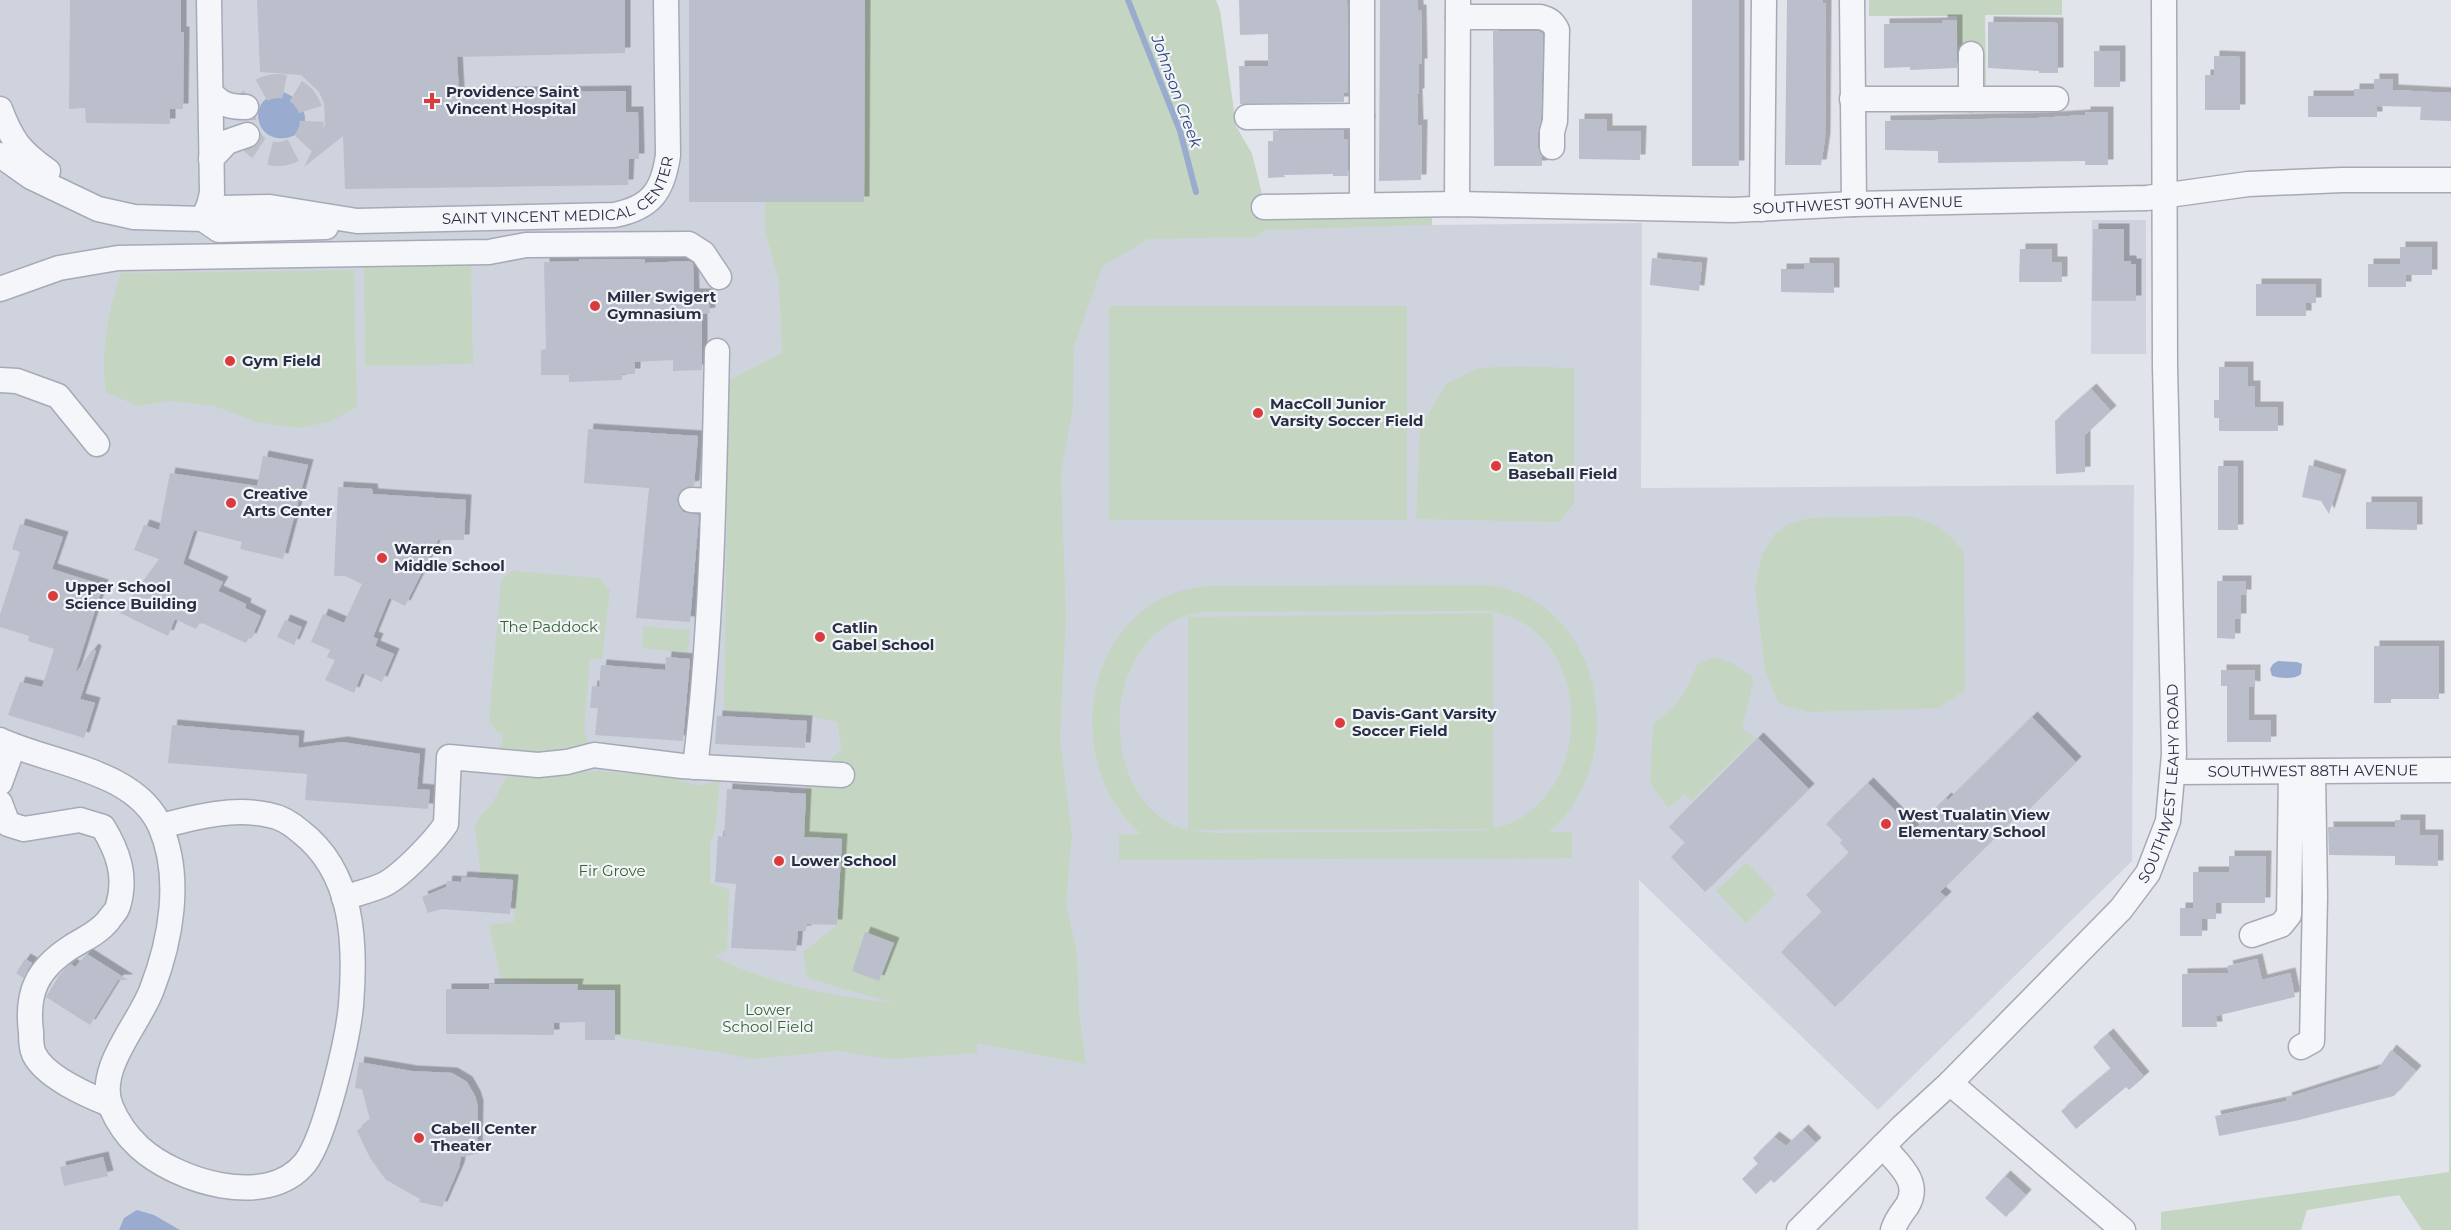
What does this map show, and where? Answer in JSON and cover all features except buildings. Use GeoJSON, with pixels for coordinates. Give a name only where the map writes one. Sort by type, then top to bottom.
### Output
{"type":"FeatureCollection","features":[{"type":"Feature","properties":{"kind":"street"},"geometry":{"type":"LineString","coordinates":[[203,219],[211,195],[209,0]]}},
{"type":"Feature","properties":{"kind":"street","name":"SAINT VINCENT MEDICAL CENTER"},"geometry":{"type":"LineString","coordinates":[[0,154],[31,177],[69,192],[98,209],[134,217],[203,219],[219,230],[331,227],[357,221],[614,215],[631,212],[644,205],[660,187],[666,171],[668,155],[666,0]]}},
{"type":"Feature","properties":{"kind":"street"},"geometry":{"type":"LineString","coordinates":[[1362,0],[1362,205]]}},
{"type":"Feature","properties":{"kind":"street"},"geometry":{"type":"LineString","coordinates":[[1762,209],[1764,0]]}},
{"type":"Feature","properties":{"kind":"street"},"geometry":{"type":"LineString","coordinates":[[1852,0],[1854,204]]}},
{"type":"Feature","properties":{"kind":"street","name":"SOUTHWEST LEAHY ROAD"},"geometry":{"type":"LineString","coordinates":[[1799,1230],[1950,1083],[2121,909],[2148,873],[2168,821],[2173,772],[2165,366],[2164,0]]}},
{"type":"Feature","properties":{"kind":"street"},"geometry":{"type":"LineString","coordinates":[[1457,204],[1458,9],[1540,17],[1550,20],[1554,25],[1557,30],[1556,110],[1552,147]]}},
{"type":"Feature","properties":{"kind":"street"},"geometry":{"type":"LineString","coordinates":[[1971,54],[1971,99]]}},
{"type":"Feature","properties":{"kind":"street"},"geometry":{"type":"LineString","coordinates":[[211,93],[229,107],[246,107]]}},
{"type":"Feature","properties":{"kind":"street"},"geometry":{"type":"LineString","coordinates":[[1852,99],[2056,99]]}},
{"type":"Feature","properties":{"kind":"street","name":"SAINT VINCENT MEDICAL CENTER"},"geometry":{"type":"LineString","coordinates":[[0,109],[14,141],[27,156],[69,192]]}},
{"type":"Feature","properties":{"kind":"street"},"geometry":{"type":"LineString","coordinates":[[1247,117],[1362,116]]}},
{"type":"Feature","properties":{"kind":"street"},"geometry":{"type":"LineString","coordinates":[[211,159],[227,142],[247,135]]}},
{"type":"Feature","properties":{"kind":"street","name":"SOUTHWEST 90TH AVENUE"},"geometry":{"type":"LineString","coordinates":[[1264,207],[1457,204],[1733,210],[1854,204],[2135,199],[2248,184],[2342,180],[2451,180]]}},
{"type":"Feature","properties":{"kind":"street"},"geometry":{"type":"LineString","coordinates":[[0,289],[59,268],[118,258],[489,252],[526,245],[689,244],[703,253],[719,277]]}},
{"type":"Feature","properties":{"kind":"street"},"geometry":{"type":"LineString","coordinates":[[695,767],[700,724],[702,501],[717,351]]}},
{"type":"Feature","properties":{"kind":"street"},"geometry":{"type":"LineString","coordinates":[[0,380],[17,381],[58,396],[97,444]]}},
{"type":"Feature","properties":{"kind":"street"},"geometry":{"type":"LineString","coordinates":[[0,783],[7,743],[98,774],[129,789],[161,826],[173,871],[168,930],[152,990],[111,1068],[108,1089],[110,1104],[127,1134],[139,1147],[162,1164],[183,1174],[232,1187],[267,1186],[283,1180],[304,1164],[316,1143],[338,1069],[350,1013],[354,966],[350,926],[340,882],[328,858],[315,843],[292,825],[272,815],[225,812],[161,826]]}},
{"type":"Feature","properties":{"kind":"street"},"geometry":{"type":"LineString","coordinates":[[344,898],[386,883],[430,845],[441,831],[446,824],[449,757],[538,765],[567,762],[594,755],[695,767],[842,775]]}},
{"type":"Feature","properties":{"kind":"street","name":"SOUTHWEST 88TH AVENUE"},"geometry":{"type":"LineString","coordinates":[[2173,772],[2451,770]]}},
{"type":"Feature","properties":{"kind":"street"},"geometry":{"type":"LineString","coordinates":[[2252,935],[2281,925],[2289,915],[2302,772]]}},
{"type":"Feature","properties":{"kind":"street"},"geometry":{"type":"LineString","coordinates":[[2301,1047],[2312,1041],[2315,897],[2302,772]]}},
{"type":"Feature","properties":{"kind":"street"},"geometry":{"type":"LineString","coordinates":[[0,803],[8,824],[24,829],[80,820],[103,827],[117,851],[122,880],[118,908],[99,932],[70,948],[49,965],[33,985],[28,1011],[33,1053],[42,1066],[85,1094],[110,1104]]}},
{"type":"Feature","properties":{"kind":"street"},"geometry":{"type":"LineString","coordinates":[[1950,1083],[2123,1230]]}},
{"type":"Feature","properties":{"kind":"street"},"geometry":{"type":"LineString","coordinates":[[1883,1146],[1912,1183],[1913,1193],[1907,1206],[1898,1216],[1893,1230]]}},
{"type":"Feature","properties":{"kind":"shaded area","name":"Catlin Gabel School"},"geometry":{"type":"Polygon","coordinates":[[[0,0],[865,0],[864,202],[765,202],[765,232],[1048,228],[1216,0],[1220,11],[1236,126],[1252,154],[1266,209],[1432,225],[1642,223],[1641,488],[2134,485],[2132,861],[1878,1110],[1639,880],[1638,1230],[0,1230],[0,0]]]}},
{"type":"Feature","properties":{"kind":"shaded area"},"geometry":{"type":"Polygon","coordinates":[[[2092,220],[2146,220],[2146,354],[2091,354],[2092,220]]]}},
{"type":"Feature","properties":{"kind":"green space"},"geometry":{"type":"Polygon","coordinates":[[[865,0],[1216,0],[1220,11],[1236,126],[1252,154],[1265,209],[1432,208],[1432,225],[1265,230],[1256,237],[1148,239],[1102,267],[1074,347],[1073,408],[1061,473],[1066,617],[1060,737],[1072,835],[1066,904],[1077,952],[1079,1012],[1086,1064],[977,1043],[977,1053],[891,1059],[837,1051],[752,1059],[615,1037],[615,991],[602,999],[582,989],[501,979],[489,925],[514,922],[515,878],[481,875],[475,827],[508,775],[598,771],[669,777],[699,786],[720,781],[715,831],[710,843],[710,883],[729,890],[727,950],[715,957],[757,974],[802,988],[893,1003],[807,978],[803,952],[837,925],[842,840],[804,837],[807,781],[842,749],[837,722],[813,717],[724,710],[729,380],[782,353],[779,281],[765,232],[765,202],[864,202],[865,0]]]}},
{"type":"Feature","properties":{"kind":"green space"},"geometry":{"type":"Polygon","coordinates":[[[1869,0],[2062,0],[2062,15],[1985,15],[1986,85],[1958,85],[1957,16],[1869,16],[1869,0]]]}},
{"type":"Feature","properties":{"kind":"green space"},"geometry":{"type":"Polygon","coordinates":[[[471,262],[473,364],[365,366],[364,264],[471,262]]]}},
{"type":"Feature","properties":{"kind":"green space","name":"Gym Field"},"geometry":{"type":"Polygon","coordinates":[[[354,270],[357,407],[330,422],[298,428],[257,422],[214,406],[170,401],[137,406],[106,392],[104,362],[106,332],[121,273],[354,270]]]}},
{"type":"Feature","properties":{"kind":"green space","name":"MacColl Junior Varsity Soccer Field"},"geometry":{"type":"Polygon","coordinates":[[[1109,306],[1407,306],[1407,520],[1109,520],[1109,306]]]}},
{"type":"Feature","properties":{"kind":"green space","name":"Eaton Baseball Field"},"geometry":{"type":"Polygon","coordinates":[[[1519,366],[1574,368],[1574,504],[1559,522],[1416,519],[1420,428],[1446,384],[1478,368],[1519,366]]]}},
{"type":"Feature","properties":{"kind":"green space"},"geometry":{"type":"Polygon","coordinates":[[[1909,516],[1927,521],[1940,528],[1964,552],[1965,690],[1939,708],[1808,712],[1779,704],[1765,670],[1755,588],[1762,554],[1775,534],[1788,524],[1810,518],[1909,516]]]}},
{"type":"Feature","properties":{"kind":"green space","name":"The Paddock"},"geometry":{"type":"Polygon","coordinates":[[[512,571],[599,578],[610,590],[602,659],[590,658],[584,732],[588,742],[582,750],[565,754],[494,754],[503,740],[502,734],[497,732],[489,721],[501,580],[512,571]]]}},
{"type":"Feature","properties":{"kind":"green space"},"geometry":{"type":"Polygon","coordinates":[[[1485,585],[1525,596],[1557,619],[1580,649],[1593,686],[1597,725],[1591,765],[1575,801],[1549,832],[1572,832],[1572,858],[1119,860],[1119,835],[1141,834],[1119,810],[1104,781],[1095,750],[1092,718],[1097,685],[1108,655],[1125,627],[1163,597],[1206,586],[1485,585]],[[1486,611],[1203,612],[1167,625],[1142,649],[1126,682],[1120,718],[1123,755],[1136,788],[1157,815],[1188,830],[1217,833],[1493,829],[1493,827],[1519,819],[1548,794],[1565,760],[1571,721],[1566,683],[1551,649],[1524,623],[1486,611]]]}},
{"type":"Feature","properties":{"kind":"green space","name":"Davis-Gant Varsity Soccer Field"},"geometry":{"type":"Polygon","coordinates":[[[1493,613],[1493,827],[1486,829],[1188,830],[1188,617],[1493,613]]]}},
{"type":"Feature","properties":{"kind":"green space"},"geometry":{"type":"Polygon","coordinates":[[[643,626],[690,630],[688,653],[642,648],[643,626]]]}},
{"type":"Feature","properties":{"kind":"green space"},"geometry":{"type":"Polygon","coordinates":[[[1714,657],[1734,664],[1752,676],[1753,683],[1742,728],[1755,738],[1691,801],[1685,794],[1668,808],[1650,783],[1653,724],[1680,698],[1697,665],[1714,657]]]}},
{"type":"Feature","properties":{"kind":"green space"},"geometry":{"type":"Polygon","coordinates":[[[2450,795],[2451,1230],[2422,1230],[2399,1195],[2307,1210],[2301,1230],[2161,1230],[2161,1212],[2449,1172],[2450,795]]]}},
{"type":"Feature","properties":{"kind":"green space"},"geometry":{"type":"Polygon","coordinates":[[[1747,862],[1776,894],[1746,923],[1716,891],[1747,862]]]}},
{"type":"Feature","properties":{"kind":"water"},"geometry":{"type":"Polygon","coordinates":[[[283,92],[297,101],[303,110],[305,119],[298,133],[290,137],[273,137],[265,133],[260,125],[258,112],[266,99],[283,92]]]}},
{"type":"Feature","properties":{"kind":"water"},"geometry":{"type":"Polygon","coordinates":[[[2278,661],[2302,664],[2301,674],[2291,678],[2272,676],[2270,669],[2278,661]]]}},
{"type":"Feature","properties":{"kind":"water"},"geometry":{"type":"Polygon","coordinates":[[[137,1210],[154,1215],[180,1230],[119,1230],[124,1218],[137,1210]]]}},
{"type":"Feature","properties":{"kind":"waterway","name":"Johnson Creek"},"geometry":{"type":"LineString","coordinates":[[1128,0],[1180,131],[1196,192]]}},
{"type":"Feature","properties":{"kind":"tunnel"},"geometry":{"type":"LineString","coordinates":[[285,86],[297,92],[306,101],[312,113],[312,120],[310,133],[302,144],[285,154],[271,154],[254,144],[246,133],[244,113],[254,96],[265,88],[285,86]]}},
{"type":"Feature","properties":{"kind":"place","name":"Providence Saint Vincent Hospital"},"geometry":{"type":"Point","coordinates":[432,101]}},
{"type":"Feature","properties":{"kind":"place","name":"Miller Swigert Gymnasium"},"geometry":{"type":"Point","coordinates":[595,306]}},
{"type":"Feature","properties":{"kind":"place","name":"Gym Field"},"geometry":{"type":"Point","coordinates":[230,361]}},
{"type":"Feature","properties":{"kind":"place","name":"MacColl Junior Varsity Soccer Field"},"geometry":{"type":"Point","coordinates":[1258,413]}},
{"type":"Feature","properties":{"kind":"place","name":"Eaton Baseball Field"},"geometry":{"type":"Point","coordinates":[1496,466]}},
{"type":"Feature","properties":{"kind":"place","name":"Creative Arts Center"},"geometry":{"type":"Point","coordinates":[231,503]}},
{"type":"Feature","properties":{"kind":"place","name":"Warren Middle School"},"geometry":{"type":"Point","coordinates":[382,558]}},
{"type":"Feature","properties":{"kind":"place","name":"Upper School Science Building"},"geometry":{"type":"Point","coordinates":[53,596]}},
{"type":"Feature","properties":{"kind":"place","name":"Catlin Gabel School"},"geometry":{"type":"Point","coordinates":[820,637]}},
{"type":"Feature","properties":{"kind":"place","name":"Davis-Gant Varsity Soccer Field"},"geometry":{"type":"Point","coordinates":[1340,723]}},
{"type":"Feature","properties":{"kind":"place","name":"West Tualatin View Elementary School"},"geometry":{"type":"Point","coordinates":[1886,824]}},
{"type":"Feature","properties":{"kind":"place","name":"Lower School"},"geometry":{"type":"Point","coordinates":[779,861]}},
{"type":"Feature","properties":{"kind":"place","name":"Cabell Center Theater"},"geometry":{"type":"Point","coordinates":[419,1138]}},
{"type":"Feature","properties":{"kind":"park label","name":"Fir Grove"},"geometry":{"type":"Point","coordinates":[612,871]}},
{"type":"Feature","properties":{"kind":"park label","name":"Lower School Field"},"geometry":{"type":"Point","coordinates":[768,1018]}}]}
